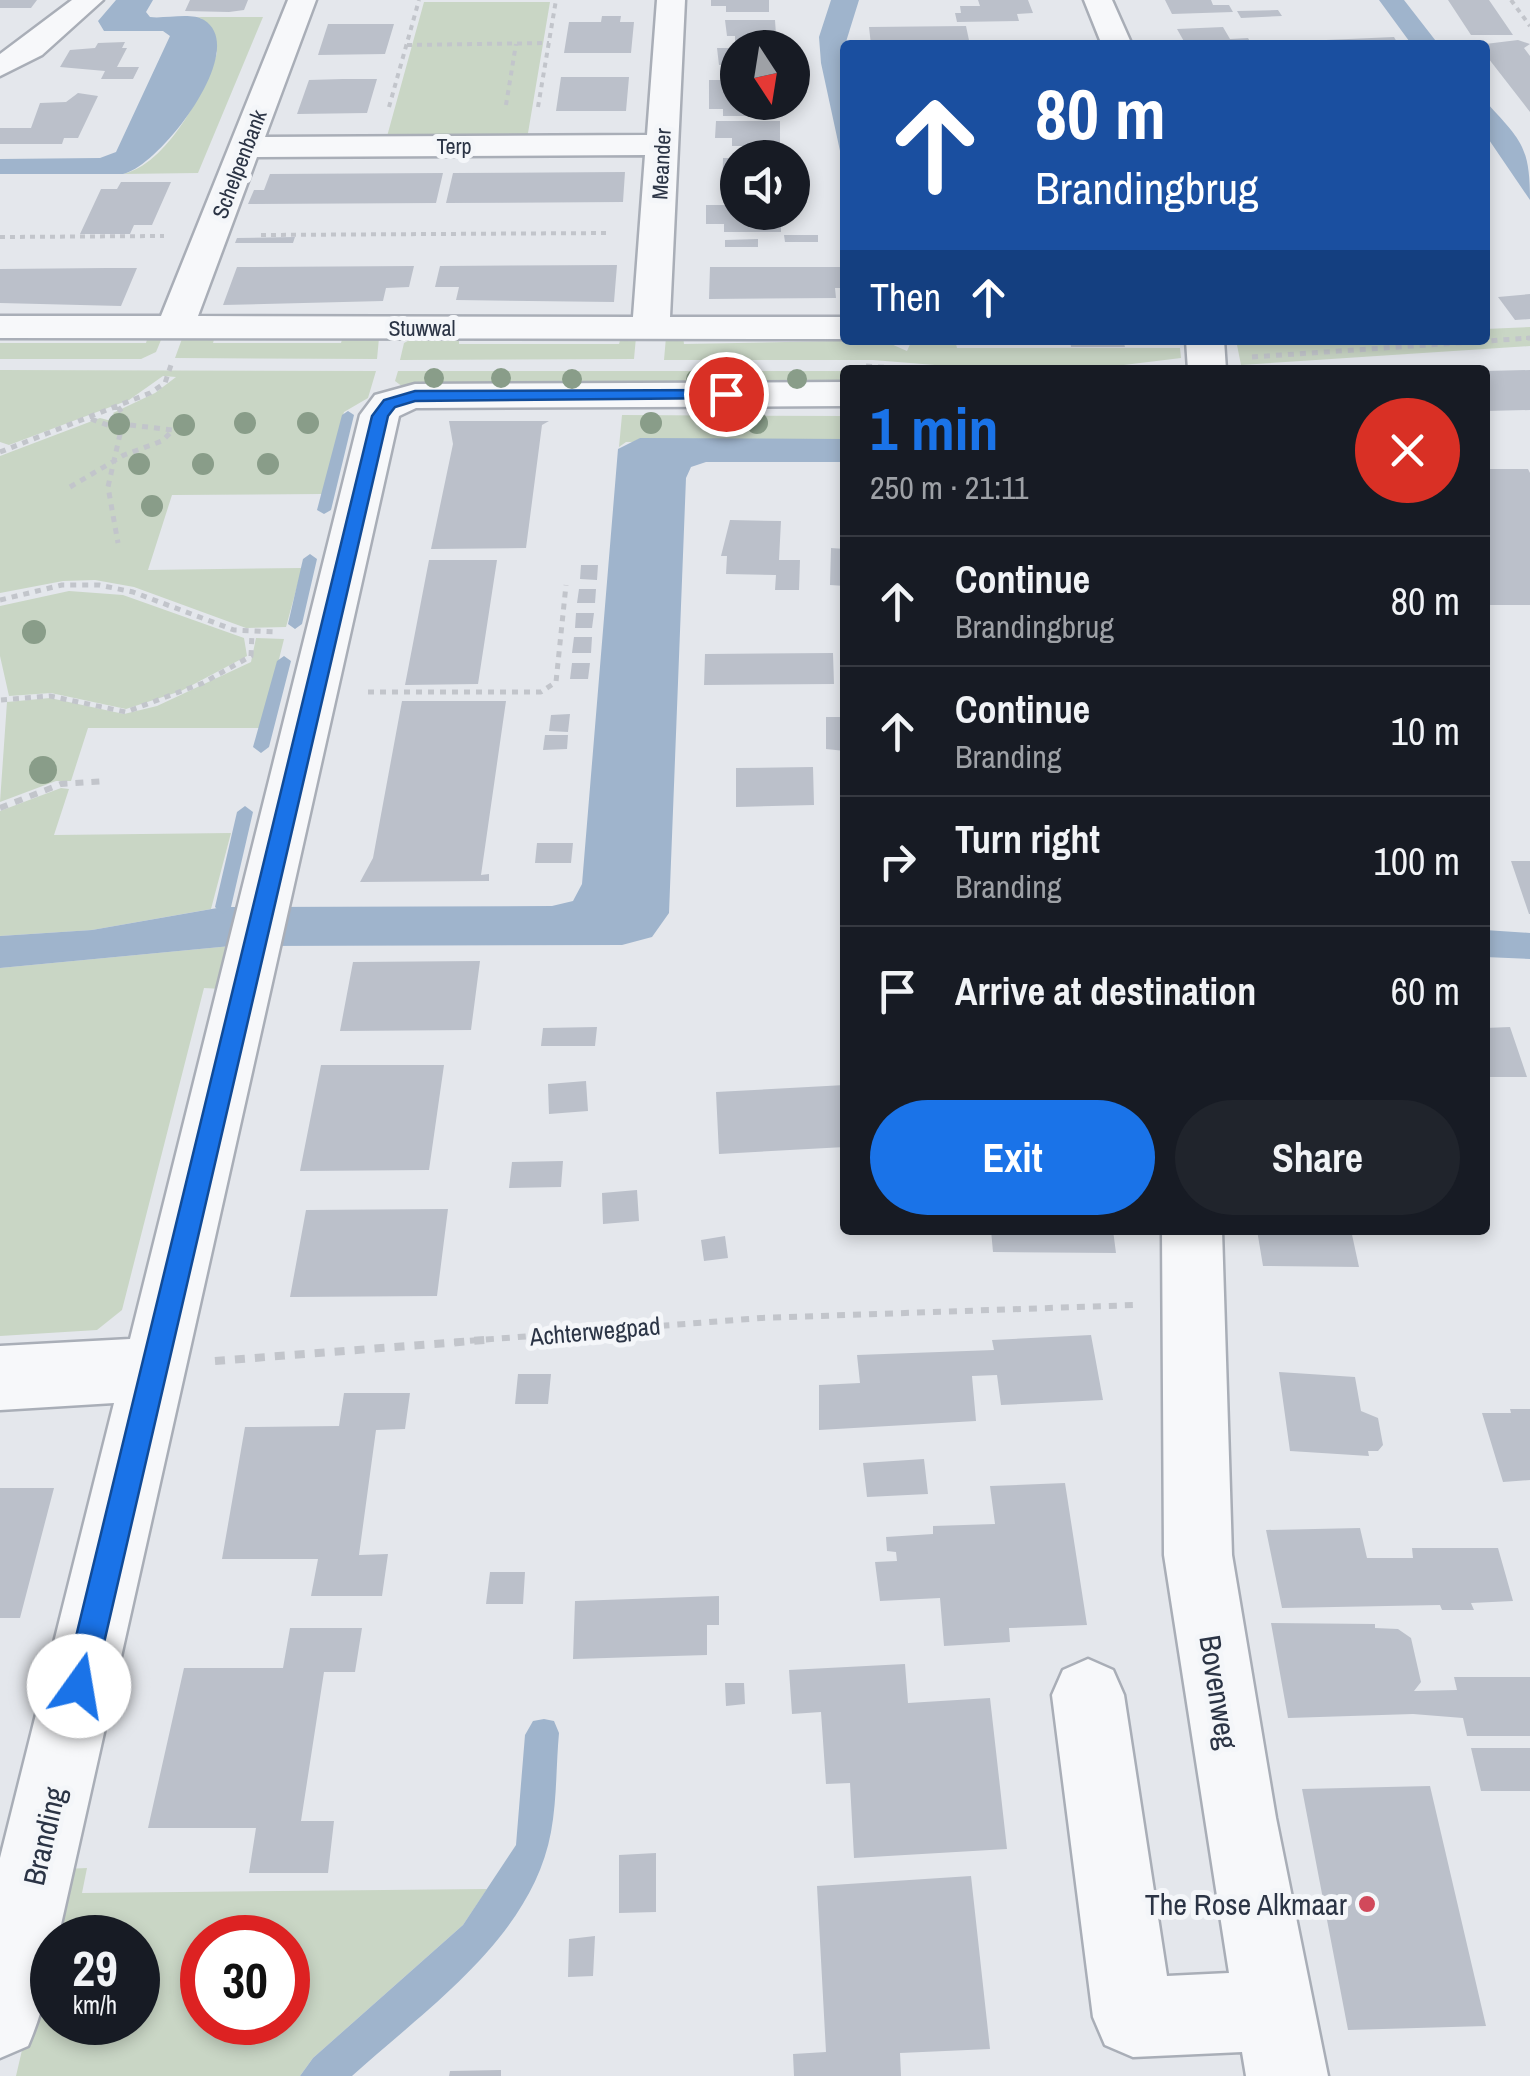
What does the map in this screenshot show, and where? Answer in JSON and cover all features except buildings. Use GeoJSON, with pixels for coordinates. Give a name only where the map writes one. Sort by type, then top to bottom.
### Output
{"type":"FeatureCollection","features":[{"type":"Feature","properties":{"kind":"street"},"geometry":{"type":"LineString","coordinates":[[0,67],[30,50],[89,0]]}},
{"type":"Feature","properties":{"kind":"street","name":"Schelpenbank"},"geometry":{"type":"LineString","coordinates":[[175,327],[302,0]]}},
{"type":"Feature","properties":{"kind":"street","name":"Meander"},"geometry":{"type":"LineString","coordinates":[[651,328],[671,0]]}},
{"type":"Feature","properties":{"kind":"street"},"geometry":{"type":"LineString","coordinates":[[1098,0],[1114,40]]}},
{"type":"Feature","properties":{"kind":"street","name":"Terp"},"geometry":{"type":"LineString","coordinates":[[245,147],[662,145]]}},
{"type":"Feature","properties":{"kind":"street","name":"Stuwwal"},"geometry":{"type":"LineString","coordinates":[[0,327],[840,328]]}},
{"type":"Feature","properties":{"kind":"street","name":"Branding"},"geometry":{"type":"LineString","coordinates":[[0,2018],[380,416],[390,403],[415,396],[840,394]]}},
{"type":"Feature","properties":{"kind":"street","name":"Bovenweg"},"geometry":{"type":"LineString","coordinates":[[1192,1235],[1190,1304],[1198,1555],[1280,2044]]}},
{"type":"Feature","properties":{"kind":"street"},"geometry":{"type":"LineString","coordinates":[[0,1378],[154,1369]]}},
{"type":"Feature","properties":{"kind":"street"},"geometry":{"type":"LineString","coordinates":[[1088,1694],[1134,2016],[1280,2044]]}},
{"type":"Feature","properties":{"kind":"path"},"geometry":{"type":"LineString","coordinates":[[377,146],[419,0]]}},
{"type":"Feature","properties":{"kind":"path"},"geometry":{"type":"LineString","coordinates":[[531,146],[556,0]]}},
{"type":"Feature","properties":{"kind":"path"},"geometry":{"type":"LineString","coordinates":[[1511,0],[1530,26]]}},
{"type":"Feature","properties":{"kind":"path"},"geometry":{"type":"LineString","coordinates":[[505,111],[516,44]]}},
{"type":"Feature","properties":{"kind":"path"},"geometry":{"type":"LineString","coordinates":[[407,45],[548,44]]}},
{"type":"Feature","properties":{"kind":"path"},"geometry":{"type":"LineString","coordinates":[[0,236],[657,233]]}},
{"type":"Feature","properties":{"kind":"path"},"geometry":{"type":"LineString","coordinates":[[1490,340],[1530,338]]}},
{"type":"Feature","properties":{"kind":"path"},"geometry":{"type":"LineString","coordinates":[[1206,358],[1417,345]]}},
{"type":"Feature","properties":{"kind":"path"},"geometry":{"type":"LineString","coordinates":[[2,449],[90,419],[165,384],[172,364]]}},
{"type":"Feature","properties":{"kind":"path"},"geometry":{"type":"LineString","coordinates":[[118,407],[130,424]]}},
{"type":"Feature","properties":{"kind":"path"},"geometry":{"type":"LineString","coordinates":[[90,419],[120,430]]}},
{"type":"Feature","properties":{"kind":"path"},"geometry":{"type":"LineString","coordinates":[[70,487],[96,478],[118,458],[167,440],[173,430],[130,424],[120,430]]}},
{"type":"Feature","properties":{"kind":"path"},"geometry":{"type":"LineString","coordinates":[[118,544],[108,516],[109,475],[123,442],[120,430]]}},
{"type":"Feature","properties":{"kind":"path"},"geometry":{"type":"LineString","coordinates":[[0,600],[62,586],[99,585],[252,633],[328,634]]}},
{"type":"Feature","properties":{"kind":"path"},"geometry":{"type":"LineString","coordinates":[[352,692],[541,692],[556,682],[566,585]]}},
{"type":"Feature","properties":{"kind":"path"},"geometry":{"type":"LineString","coordinates":[[0,700],[50,696],[126,712],[204,684],[250,656],[252,633]]}},
{"type":"Feature","properties":{"kind":"path"},"geometry":{"type":"LineString","coordinates":[[0,808],[61,784],[90,786],[105,781]]}},
{"type":"Feature","properties":{"kind":"path","name":"Achterwegpad"},"geometry":{"type":"LineString","coordinates":[[154,1369],[761,1318],[1190,1304]]}},
{"type":"Feature","properties":{"kind":"green space"},"geometry":{"type":"Polygon","coordinates":[[[424,2],[550,2],[527,139],[386,140],[424,2]]]}},
{"type":"Feature","properties":{"kind":"green space"},"geometry":{"type":"Polygon","coordinates":[[[193,17],[263,17],[198,173],[123,174],[139,168],[168,142],[203,87],[217,53],[201,18],[193,17]]]}},
{"type":"Feature","properties":{"kind":"green space"},"geometry":{"type":"Polygon","coordinates":[[[1530,327],[1530,346],[1241,365],[1237,345],[1490,345],[1490,329],[1530,327]]]}},
{"type":"Feature","properties":{"kind":"green space"},"geometry":{"type":"Polygon","coordinates":[[[148,336],[161,340],[156,352],[141,359],[0,359],[0,343],[146,343],[148,336]]]}},
{"type":"Feature","properties":{"kind":"green space"},"geometry":{"type":"Polygon","coordinates":[[[183,336],[215,336],[213,343],[341,343],[343,336],[379,338],[377,359],[175,358],[183,336]]]}},
{"type":"Feature","properties":{"kind":"green space"},"geometry":{"type":"Polygon","coordinates":[[[415,337],[459,337],[459,344],[619,344],[621,337],[636,337],[634,359],[400,360],[404,343],[415,337]]]}},
{"type":"Feature","properties":{"kind":"green space"},"geometry":{"type":"Polygon","coordinates":[[[666,337],[683,337],[684,344],[840,341],[840,345],[893,345],[907,351],[910,345],[1180,348],[1181,358],[1124,365],[664,360],[666,337]]]}},
{"type":"Feature","properties":{"kind":"green space"},"geometry":{"type":"Polygon","coordinates":[[[0,370],[376,371],[368,398],[344,412],[322,494],[172,495],[148,570],[302,568],[286,627],[246,628],[134,587],[95,580],[63,581],[0,593],[0,456],[100,418],[123,424],[113,413],[155,393],[176,377],[163,376],[129,400],[9,445],[0,442],[0,370]]]}},
{"type":"Feature","properties":{"kind":"green space"},"geometry":{"type":"Polygon","coordinates":[[[398,371],[840,371],[840,387],[403,387],[395,381],[398,371]]]}},
{"type":"Feature","properties":{"kind":"green space"},"geometry":{"type":"Polygon","coordinates":[[[622,415],[840,416],[840,439],[626,442],[619,447],[622,415]]]}},
{"type":"Feature","properties":{"kind":"green space"},"geometry":{"type":"Polygon","coordinates":[[[69,591],[123,595],[244,638],[247,656],[181,691],[126,709],[51,693],[9,696],[0,656],[0,606],[69,591]]]}},
{"type":"Feature","properties":{"kind":"green space"},"geometry":{"type":"Polygon","coordinates":[[[256,638],[284,639],[262,728],[88,728],[71,781],[56,781],[0,802],[7,702],[50,698],[124,714],[157,706],[251,662],[256,638]]]}},
{"type":"Feature","properties":{"kind":"green space"},"geometry":{"type":"Polygon","coordinates":[[[61,788],[69,789],[54,835],[231,833],[211,909],[92,930],[0,936],[0,811],[61,788]]]}},
{"type":"Feature","properties":{"kind":"green space"},"geometry":{"type":"Polygon","coordinates":[[[231,946],[222,989],[204,988],[122,1310],[97,1330],[0,1336],[0,968],[231,946]]]}},
{"type":"Feature","properties":{"kind":"green space"},"geometry":{"type":"Polygon","coordinates":[[[87,1868],[82,1893],[487,1889],[463,1925],[313,2058],[300,2076],[16,2076],[30,2016],[30,2045],[160,2045],[160,1915],[53,1915],[64,1869],[87,1868]]]}},
{"type":"Feature","properties":{"kind":"water"},"geometry":{"type":"Polygon","coordinates":[[[116,0],[153,0],[146,12],[150,17],[204,20],[215,35],[216,55],[209,80],[195,105],[157,151],[139,167],[123,174],[0,174],[0,159],[100,158],[116,152],[170,36],[163,31],[104,31],[98,21],[116,0]]]}},
{"type":"Feature","properties":{"kind":"water"},"geometry":{"type":"Polygon","coordinates":[[[831,0],[859,0],[847,40],[840,40],[840,151],[821,63],[819,37],[831,0]]]}},
{"type":"Feature","properties":{"kind":"water"},"geometry":{"type":"Polygon","coordinates":[[[1379,0],[1404,0],[1435,40],[1408,40],[1379,0]]]}},
{"type":"Feature","properties":{"kind":"water"},"geometry":{"type":"Polygon","coordinates":[[[1490,106],[1521,145],[1528,167],[1530,200],[1490,141],[1490,106]]]}},
{"type":"Feature","properties":{"kind":"water"},"geometry":{"type":"Polygon","coordinates":[[[640,438],[840,439],[840,462],[706,462],[691,467],[686,478],[669,913],[652,937],[622,945],[231,946],[0,968],[0,936],[92,930],[223,907],[552,906],[573,901],[582,884],[618,449],[640,438]]]}},
{"type":"Feature","properties":{"kind":"water"},"geometry":{"type":"Polygon","coordinates":[[[1490,930],[1530,933],[1530,959],[1490,957],[1490,930]]]}},
{"type":"Feature","properties":{"kind":"water"},"geometry":{"type":"Polygon","coordinates":[[[533,1721],[554,1721],[559,1733],[553,1820],[540,1870],[522,1905],[472,1968],[352,2076],[300,2076],[313,2058],[463,1925],[516,1845],[525,1735],[533,1721]]]}},
{"type":"Feature","properties":{"kind":"waterway"},"geometry":{"type":"LineString","coordinates":[[324,510],[348,415]]}},
{"type":"Feature","properties":{"kind":"waterway"},"geometry":{"type":"LineString","coordinates":[[295,624],[310,559]]}},
{"type":"Feature","properties":{"kind":"waterway"},"geometry":{"type":"LineString","coordinates":[[261,747],[284,661]]}},
{"type":"Feature","properties":{"kind":"waterway"},"geometry":{"type":"LineString","coordinates":[[223,907],[245,812]]}},
{"type":"Feature","properties":{"kind":"place","name":"The Rose Alkmaar"},"geometry":{"type":"Point","coordinates":[1367,1904]}},
{"type":"Feature","properties":{"kind":"route"},"geometry":{"type":"LineString","coordinates":[[79,1686],[380,416],[390,403],[415,396],[726,394]]}}]}
